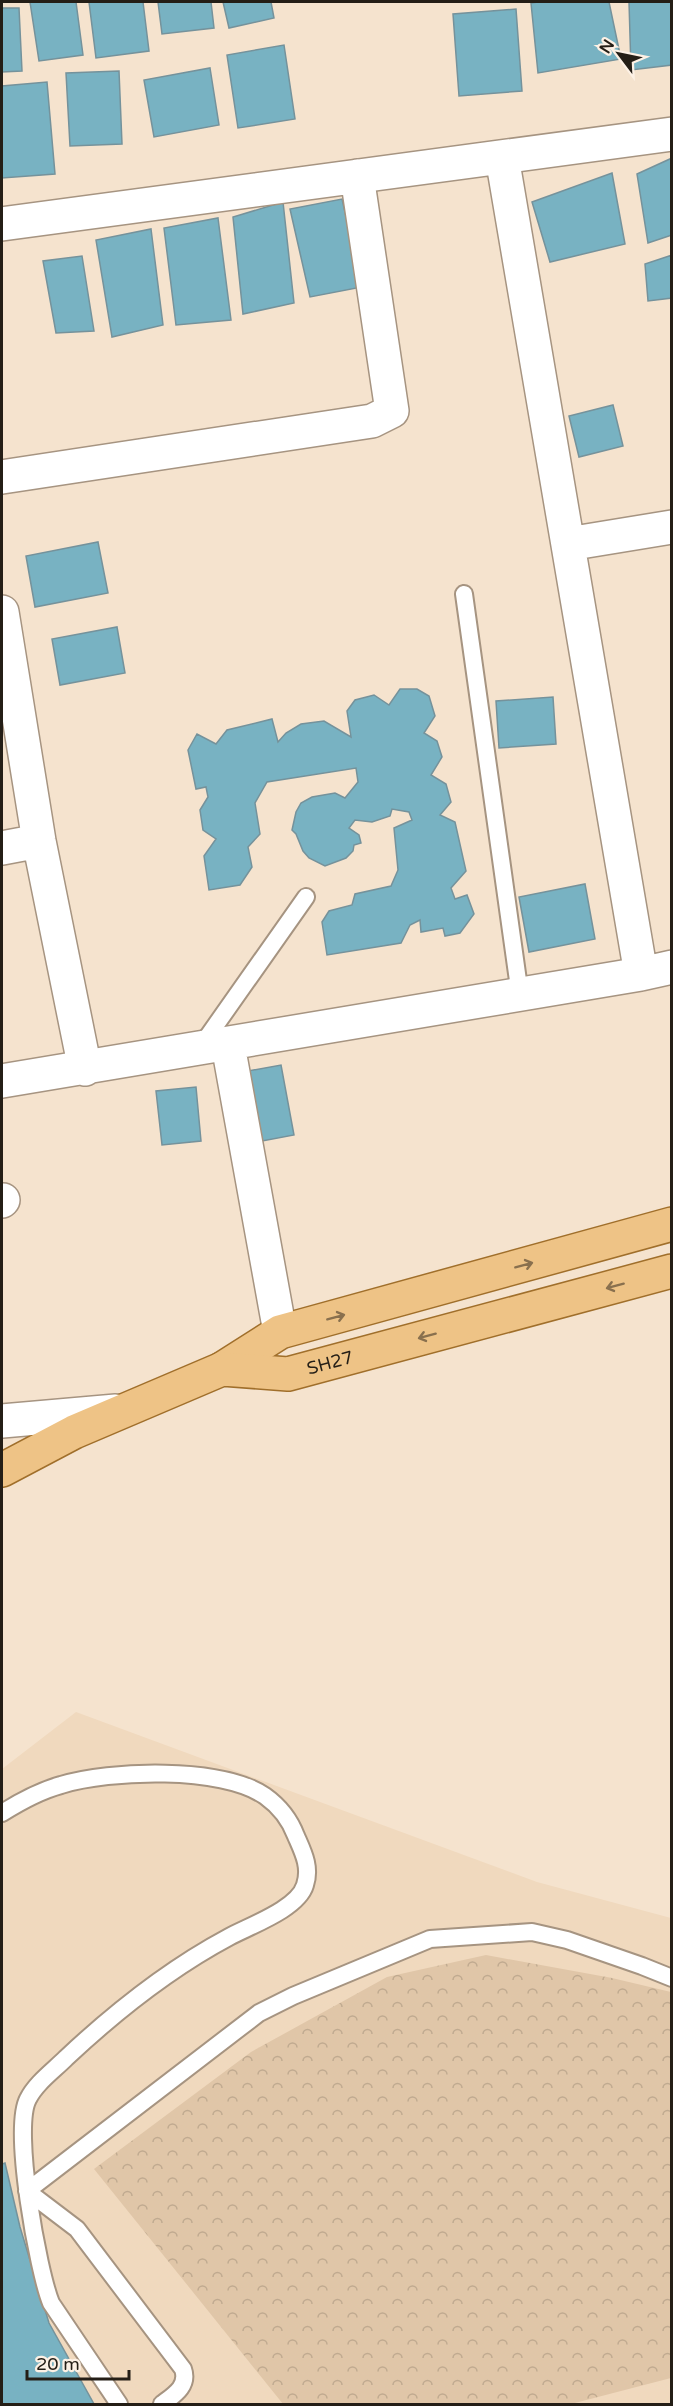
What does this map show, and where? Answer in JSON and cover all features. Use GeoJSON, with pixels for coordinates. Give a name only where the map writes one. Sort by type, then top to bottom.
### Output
{"type":"FeatureCollection","features":[{"type":"Feature","properties":{"kind":"main road"},"geometry":{"type":"LineString","coordinates":[[222,1369],[280,1332],[672,1224]]}},
{"type":"Feature","properties":{"kind":"main road","name":"SH27"},"geometry":{"type":"LineString","coordinates":[[2,1470],[74,1432],[222,1369],[288,1374],[672,1271]]}},
{"type":"Feature","properties":{"kind":"street"},"geometry":{"type":"LineString","coordinates":[[2,224],[672,134]]}},
{"type":"Feature","properties":{"kind":"street"},"geometry":{"type":"LineString","coordinates":[[2,1081],[85,1069],[656,970],[568,544],[502,157]]}},
{"type":"Feature","properties":{"kind":"street"},"geometry":{"type":"LineString","coordinates":[[2,477],[372,421],[392,411],[357,176]]}},
{"type":"Feature","properties":{"kind":"street"},"geometry":{"type":"LineString","coordinates":[[568,544],[672,527]]}},
{"type":"Feature","properties":{"kind":"street"},"geometry":{"type":"LineString","coordinates":[[2,612],[39,841],[85,1069]]}},
{"type":"Feature","properties":{"kind":"street"},"geometry":{"type":"LineString","coordinates":[[2,848],[39,841]]}},
{"type":"Feature","properties":{"kind":"street"},"geometry":{"type":"LineString","coordinates":[[214,1047],[280,1332]]}},
{"type":"Feature","properties":{"kind":"street"},"geometry":{"type":"LineString","coordinates":[[2,1421],[125,1411]]}},
{"type":"Feature","properties":{"kind":"lane"},"geometry":{"type":"LineString","coordinates":[[464,594],[520,995]]}},
{"type":"Feature","properties":{"kind":"lane"},"geometry":{"type":"LineString","coordinates":[[214,1047],[306,897]]}},
{"type":"Feature","properties":{"kind":"lane"},"geometry":{"type":"LineString","coordinates":[[2,1813],[29,1796],[62,1785],[95,1778],[163,1774],[223,1780],[243,1785],[263,1795],[279,1807],[292,1825],[308,1865],[305,1886],[288,1905],[270,1917],[194,1955],[173,1969],[97,2030],[41,2082],[27,2100],[23,2114],[27,2191],[44,2286],[51,2303],[119,2404]]}},
{"type":"Feature","properties":{"kind":"lane"},"geometry":{"type":"LineString","coordinates":[[27,2191],[259,2013],[293,1996],[430,1939],[532,1932],[567,1940],[672,1978]]}},
{"type":"Feature","properties":{"kind":"lane"},"geometry":{"type":"LineString","coordinates":[[27,2191],[77,2229],[183,2369],[185,2375],[181,2388],[162,2404]]}},
{"type":"Feature","properties":{"kind":"shaded area"},"geometry":{"type":"Polygon","coordinates":[[[76,1712],[537,1882],[671,1918],[671,2404],[2,2404],[2,1769],[76,1712]]]}},
{"type":"Feature","properties":{"kind":"green space"},"geometry":{"type":"Polygon","coordinates":[[[486,1955],[612,1978],[671,1992],[671,2378],[571,2404],[283,2404],[94,2169],[251,2052],[387,1977],[486,1955]]]}},
{"type":"Feature","properties":{"kind":"building"},"geometry":{"type":"Polygon","coordinates":[[[30,2],[76,2],[83,55],[39,61],[30,2]]]}},
{"type":"Feature","properties":{"kind":"building"},"geometry":{"type":"Polygon","coordinates":[[[89,2],[143,2],[149,51],[96,58],[89,2]]]}},
{"type":"Feature","properties":{"kind":"building"},"geometry":{"type":"Polygon","coordinates":[[[158,2],[211,2],[214,28],[162,34],[158,2]]]}},
{"type":"Feature","properties":{"kind":"building"},"geometry":{"type":"Polygon","coordinates":[[[223,2],[271,2],[274,18],[229,28],[223,2]]]}},
{"type":"Feature","properties":{"kind":"building"},"geometry":{"type":"Polygon","coordinates":[[[609,2],[621,59],[538,73],[531,3],[609,2]]]}},
{"type":"Feature","properties":{"kind":"building"},"geometry":{"type":"Polygon","coordinates":[[[629,2],[672,2],[672,65],[631,70],[629,2]]]}},
{"type":"Feature","properties":{"kind":"building"},"geometry":{"type":"Polygon","coordinates":[[[2,8],[19,8],[22,71],[2,72],[2,8]]]}},
{"type":"Feature","properties":{"kind":"building"},"geometry":{"type":"Polygon","coordinates":[[[516,9],[522,91],[459,96],[453,14],[516,9]]]}},
{"type":"Feature","properties":{"kind":"building"},"geometry":{"type":"Polygon","coordinates":[[[284,45],[295,119],[238,128],[227,55],[284,45]]]}},
{"type":"Feature","properties":{"kind":"building"},"geometry":{"type":"Polygon","coordinates":[[[210,68],[219,125],[154,137],[144,80],[210,68]]]}},
{"type":"Feature","properties":{"kind":"building"},"geometry":{"type":"Polygon","coordinates":[[[119,71],[122,144],[70,146],[66,73],[119,71]]]}},
{"type":"Feature","properties":{"kind":"building"},"geometry":{"type":"Polygon","coordinates":[[[47,82],[55,174],[2,178],[2,86],[47,82]]]}},
{"type":"Feature","properties":{"kind":"building"},"geometry":{"type":"Polygon","coordinates":[[[672,158],[672,235],[648,243],[637,174],[672,158]]]}},
{"type":"Feature","properties":{"kind":"building"},"geometry":{"type":"Polygon","coordinates":[[[612,173],[625,244],[550,262],[532,202],[612,173]]]}},
{"type":"Feature","properties":{"kind":"building"},"geometry":{"type":"Polygon","coordinates":[[[342,199],[362,287],[310,297],[290,209],[342,199]]]}},
{"type":"Feature","properties":{"kind":"building"},"geometry":{"type":"Polygon","coordinates":[[[283,202],[294,303],[243,314],[233,217],[283,202]]]}},
{"type":"Feature","properties":{"kind":"building"},"geometry":{"type":"Polygon","coordinates":[[[218,218],[231,320],[176,325],[164,228],[218,218]]]}},
{"type":"Feature","properties":{"kind":"building"},"geometry":{"type":"Polygon","coordinates":[[[151,229],[163,325],[112,337],[96,240],[151,229]]]}},
{"type":"Feature","properties":{"kind":"building"},"geometry":{"type":"Polygon","coordinates":[[[672,255],[672,298],[648,301],[645,264],[672,255]]]}},
{"type":"Feature","properties":{"kind":"building"},"geometry":{"type":"Polygon","coordinates":[[[82,256],[94,331],[56,333],[43,261],[82,256]]]}},
{"type":"Feature","properties":{"kind":"building"},"geometry":{"type":"Polygon","coordinates":[[[613,405],[623,446],[579,457],[569,416],[613,405]]]}},
{"type":"Feature","properties":{"kind":"building"},"geometry":{"type":"Polygon","coordinates":[[[98,542],[108,593],[35,607],[26,556],[98,542]]]}},
{"type":"Feature","properties":{"kind":"building"},"geometry":{"type":"Polygon","coordinates":[[[117,627],[125,673],[60,685],[52,639],[117,627]]]}},
{"type":"Feature","properties":{"kind":"building"},"geometry":{"type":"Polygon","coordinates":[[[400,689],[417,689],[429,696],[435,716],[424,733],[437,741],[442,757],[431,775],[446,784],[451,802],[440,815],[455,822],[466,871],[451,888],[455,899],[467,895],[474,914],[460,933],[445,936],[443,928],[421,932],[420,920],[410,925],[401,943],[327,955],[322,922],[329,911],[352,905],[355,894],[391,886],[398,870],[394,828],[412,820],[409,812],[392,809],[390,816],[372,822],[355,820],[349,828],[359,835],[361,843],[354,845],[353,851],[346,858],[325,866],[309,858],[292,830],[296,812],[301,803],[312,797],[335,793],[345,798],[358,782],[356,768],[267,782],[255,803],[260,834],[248,847],[252,867],[240,885],[209,890],[204,856],[216,839],[203,830],[200,810],[208,797],[206,787],[196,789],[188,750],[197,734],[216,744],[227,730],[272,719],[278,742],[286,733],[301,724],[324,721],[351,737],[347,711],[355,700],[374,695],[389,705],[400,689]]]}},
{"type":"Feature","properties":{"kind":"building"},"geometry":{"type":"Polygon","coordinates":[[[553,697],[556,744],[499,748],[496,701],[553,697]]]}},
{"type":"Feature","properties":{"kind":"building"},"geometry":{"type":"Polygon","coordinates":[[[585,884],[595,939],[529,952],[519,897],[585,884]]]}},
{"type":"Feature","properties":{"kind":"building"},"geometry":{"type":"Polygon","coordinates":[[[281,1065],[294,1135],[251,1143],[237,1073],[281,1065]]]}},
{"type":"Feature","properties":{"kind":"building"},"geometry":{"type":"Polygon","coordinates":[[[196,1087],[201,1141],[162,1145],[156,1091],[196,1087]]]}},
{"type":"Feature","properties":{"kind":"building"},"geometry":{"type":"Polygon","coordinates":[[[5,2163],[20,2227],[49,2323],[94,2404],[2,2404],[2,2164],[5,2163]]]}}]}
